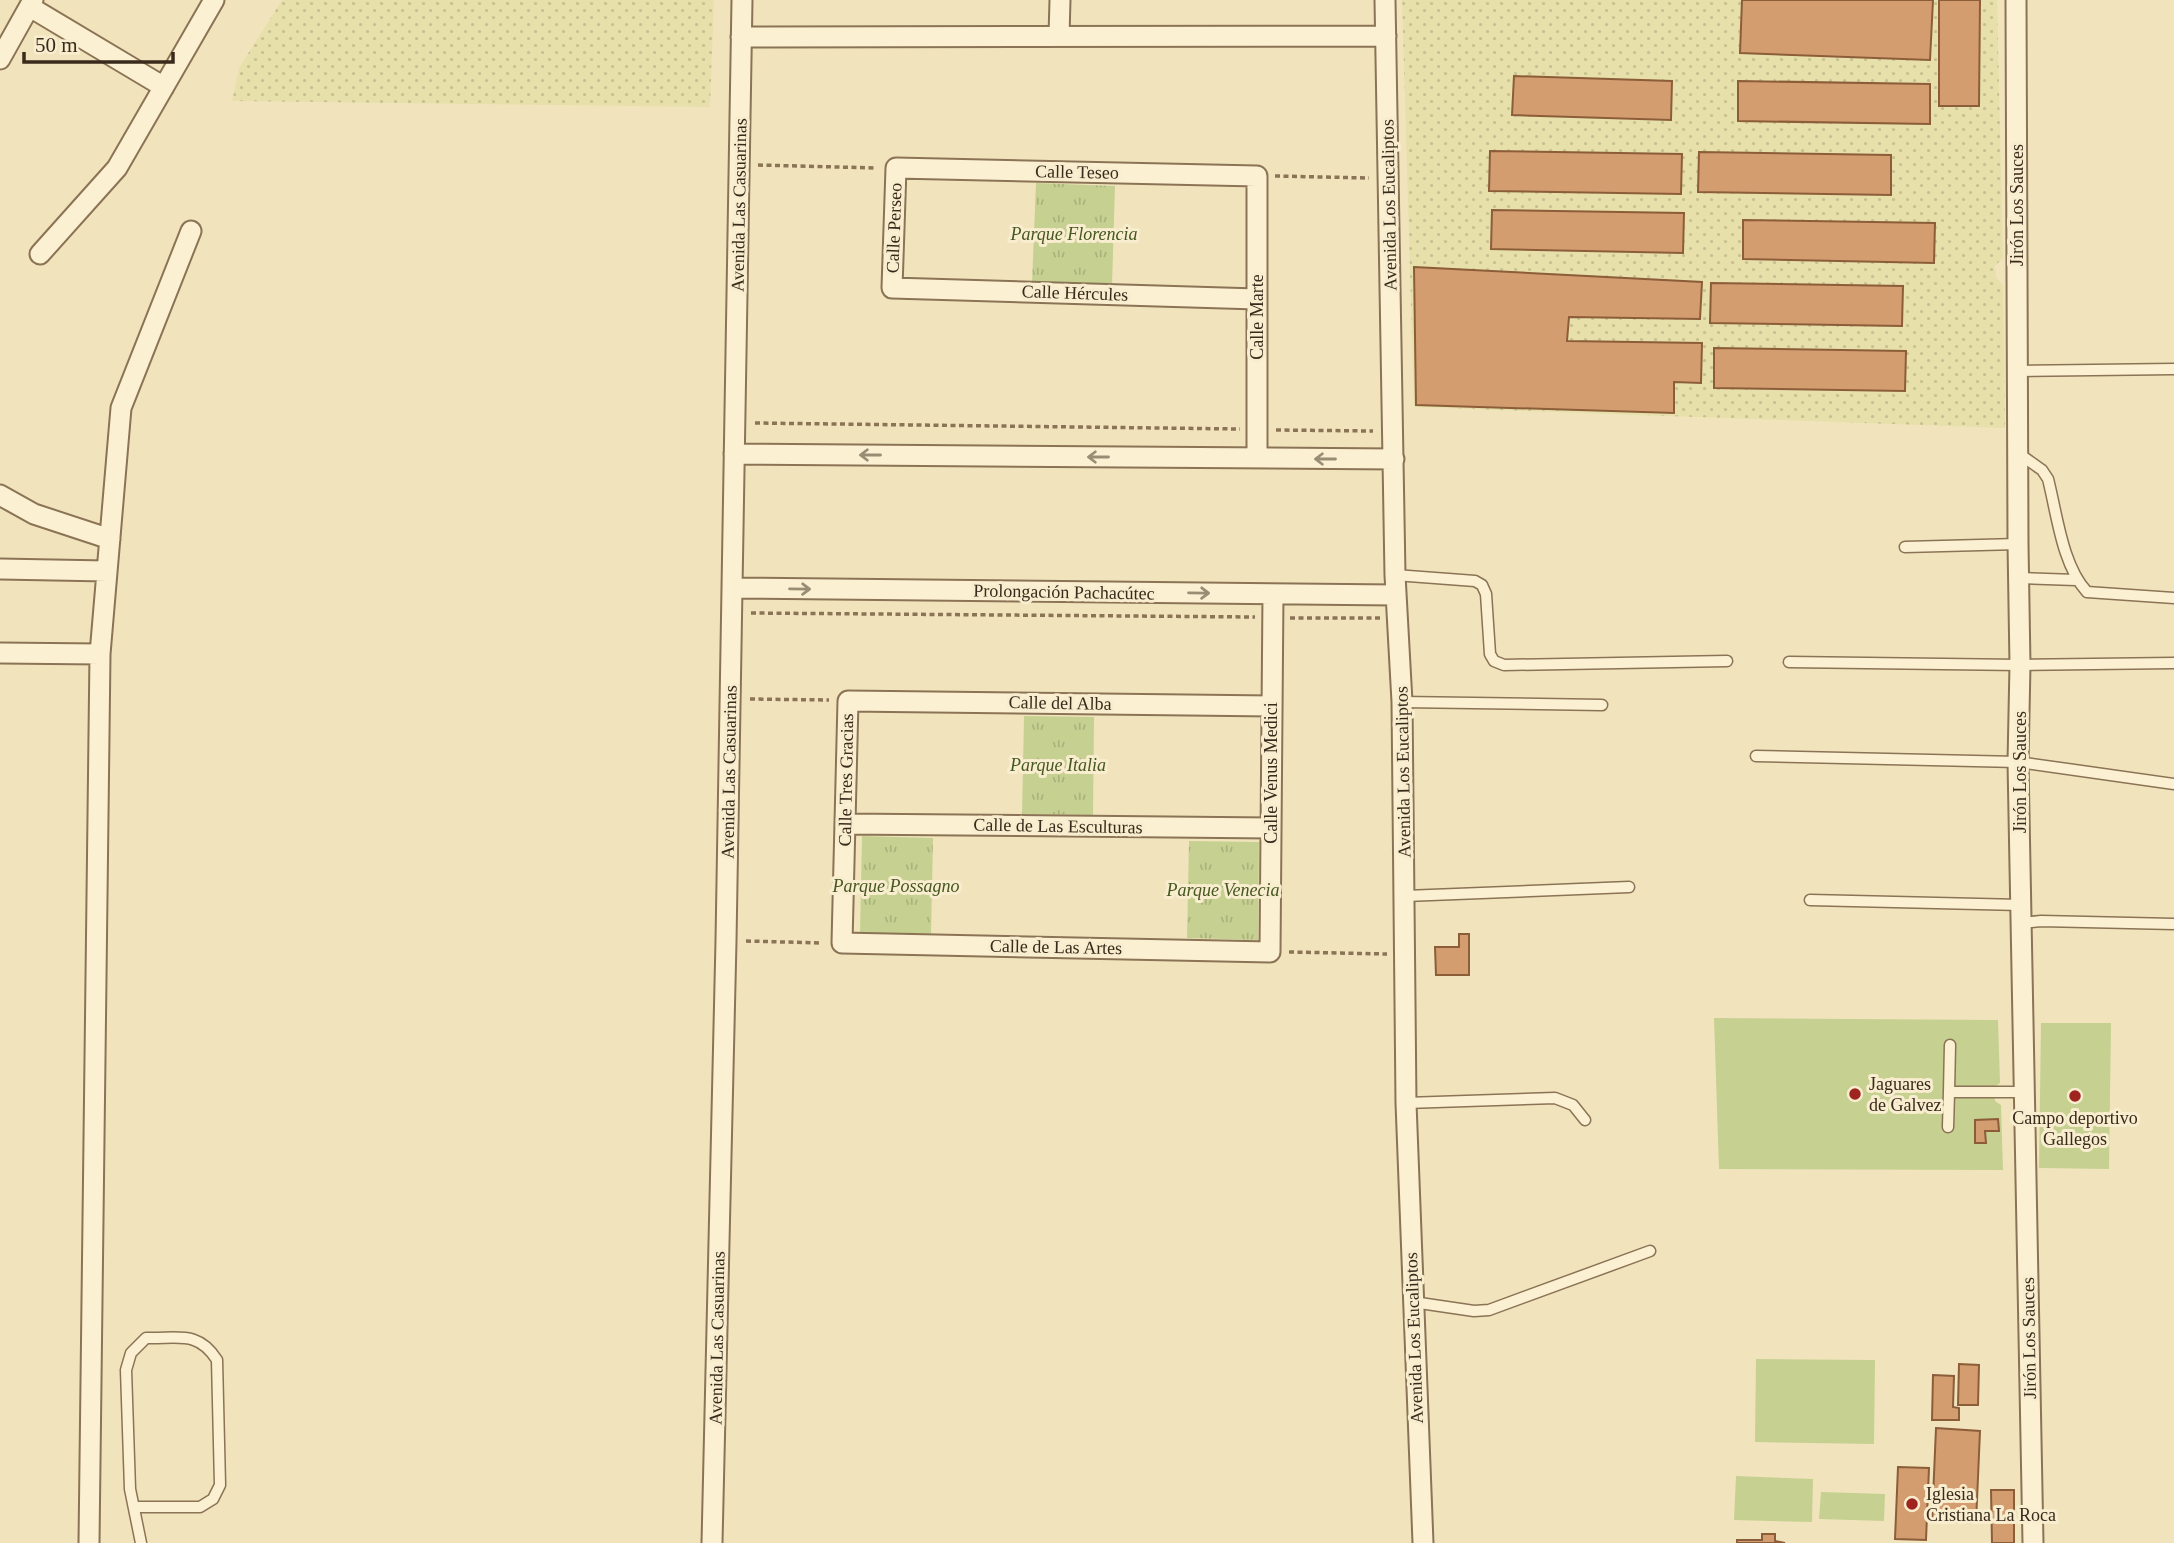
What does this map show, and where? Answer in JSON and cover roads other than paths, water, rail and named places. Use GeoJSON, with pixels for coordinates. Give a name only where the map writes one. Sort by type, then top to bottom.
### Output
{"type":"FeatureCollection","features":[{"type":"Feature","properties":{"kind":"street"},"geometry":{"type":"LineString","coordinates":[[40,254],[117,168],[214,0]]}},
{"type":"Feature","properties":{"kind":"street","name":"Avenida Las Casuarinas"},"geometry":{"type":"LineString","coordinates":[[712,1543],[726,941],[742,0]]}},
{"type":"Feature","properties":{"kind":"street"},"geometry":{"type":"LineString","coordinates":[[1059,36],[1060,0]]}},
{"type":"Feature","properties":{"kind":"street","name":"Avenida Los Eucaliptos"},"geometry":{"type":"LineString","coordinates":[[1385,0],[1396,585],[1402,702],[1406,1103],[1423,1543]]}},
{"type":"Feature","properties":{"kind":"street","name":"Jirón Los Sauces"},"geometry":{"type":"LineString","coordinates":[[2016,0],[2020,665],[2018,762],[2033,1543]]}},
{"type":"Feature","properties":{"kind":"street"},"geometry":{"type":"LineString","coordinates":[[1,53],[32,3],[164,87]]}},
{"type":"Feature","properties":{"kind":"street"},"geometry":{"type":"LineString","coordinates":[[741,37],[1386,36]]}},
{"type":"Feature","properties":{"kind":"street","name":"Calle Teseo"},"geometry":{"type":"LineString","coordinates":[[896,168],[1257,176]]}},
{"type":"Feature","properties":{"kind":"street","name":"Calle Perseo"},"geometry":{"type":"LineString","coordinates":[[892,288],[896,168]]}},
{"type":"Feature","properties":{"kind":"street","name":"Calle Marte"},"geometry":{"type":"LineString","coordinates":[[1257,176],[1257,458]]}},
{"type":"Feature","properties":{"kind":"street"},"geometry":{"type":"LineString","coordinates":[[89,1543],[100,654],[121,408],[191,231]]}},
{"type":"Feature","properties":{"kind":"street","name":"Calle Hércules"},"geometry":{"type":"LineString","coordinates":[[892,288],[1257,299]]}},
{"type":"Feature","properties":{"kind":"street"},"geometry":{"type":"LineString","coordinates":[[734,454],[1394,459]]}},
{"type":"Feature","properties":{"kind":"street"},"geometry":{"type":"LineString","coordinates":[[0,495],[34,514],[110,539]]}},
{"type":"Feature","properties":{"kind":"street"},"geometry":{"type":"LineString","coordinates":[[0,569],[107,571]]}},
{"type":"Feature","properties":{"kind":"street","name":"Prolongación Pachacútec"},"geometry":{"type":"LineString","coordinates":[[732,588],[1273,594],[1396,585]]}},
{"type":"Feature","properties":{"kind":"street","name":"Calle Venus Medici"},"geometry":{"type":"LineString","coordinates":[[1270,952],[1273,594]]}},
{"type":"Feature","properties":{"kind":"street"},"geometry":{"type":"LineString","coordinates":[[0,653],[100,654]]}},
{"type":"Feature","properties":{"kind":"street","name":"Calle del Alba"},"geometry":{"type":"LineString","coordinates":[[848,701],[1272,706]]}},
{"type":"Feature","properties":{"kind":"street","name":"Calle Tres Gracias"},"geometry":{"type":"LineString","coordinates":[[842,943],[848,701]]}},
{"type":"Feature","properties":{"kind":"street","name":"Calle de Las Esculturas"},"geometry":{"type":"LineString","coordinates":[[845,824],[1271,828]]}},
{"type":"Feature","properties":{"kind":"street","name":"Calle de Las Artes"},"geometry":{"type":"LineString","coordinates":[[842,943],[1270,952]]}},
{"type":"Feature","properties":{"kind":"lane"},"geometry":{"type":"LineString","coordinates":[[2018,371],[2174,369]]}},
{"type":"Feature","properties":{"kind":"lane"},"geometry":{"type":"LineString","coordinates":[[2017,452],[2042,470],[2048,479],[2068,558],[2076,580],[2087,592],[2174,598]]}},
{"type":"Feature","properties":{"kind":"lane"},"geometry":{"type":"LineString","coordinates":[[1905,547],[2018,544]]}},
{"type":"Feature","properties":{"kind":"lane"},"geometry":{"type":"LineString","coordinates":[[2019,578],[2076,580]]}},
{"type":"Feature","properties":{"kind":"lane"},"geometry":{"type":"LineString","coordinates":[[1396,585],[1475,581],[1482,585],[1486,594],[1490,654],[1494,661],[1504,665],[1727,661]]}},
{"type":"Feature","properties":{"kind":"lane"},"geometry":{"type":"LineString","coordinates":[[1789,662],[2020,665],[2174,663]]}},
{"type":"Feature","properties":{"kind":"lane"},"geometry":{"type":"LineString","coordinates":[[1402,702],[1602,705]]}},
{"type":"Feature","properties":{"kind":"lane"},"geometry":{"type":"LineString","coordinates":[[1756,756],[2018,762],[2174,784]]}},
{"type":"Feature","properties":{"kind":"lane"},"geometry":{"type":"LineString","coordinates":[[1405,896],[1629,887]]}},
{"type":"Feature","properties":{"kind":"lane"},"geometry":{"type":"LineString","coordinates":[[1810,900],[2021,914],[2042,921],[2174,924]]}},
{"type":"Feature","properties":{"kind":"lane"},"geometry":{"type":"LineString","coordinates":[[1948,1127],[1950,1045]]}},
{"type":"Feature","properties":{"kind":"lane"},"geometry":{"type":"LineString","coordinates":[[1948,1092],[2025,1092]]}},
{"type":"Feature","properties":{"kind":"lane"},"geometry":{"type":"LineString","coordinates":[[1406,1103],[1555,1098],[1573,1105],[1585,1120]]}},
{"type":"Feature","properties":{"kind":"lane"},"geometry":{"type":"LineString","coordinates":[[1412,1302],[1474,1311],[1489,1310],[1650,1251]]}},
{"type":"Feature","properties":{"kind":"lane"},"geometry":{"type":"LineString","coordinates":[[134,1507],[200,1507],[213,1499],[220,1485],[217,1360],[208,1346],[194,1339],[146,1338],[131,1353],[126,1370],[130,1489],[141,1543]]}},
{"type":"Feature","properties":{"kind":"place","name":"Jaguares de Galvez"},"geometry":{"type":"Point","coordinates":[1855,1094]}},
{"type":"Feature","properties":{"kind":"place","name":"Campo deportivo Gallegos"},"geometry":{"type":"Point","coordinates":[2075,1096]}},
{"type":"Feature","properties":{"kind":"place","name":"Iglesia Cristiana La Roca"},"geometry":{"type":"Point","coordinates":[1912,1504]}},
{"type":"Feature","properties":{"kind":"park label","name":"Parque Florencia"},"geometry":{"type":"Point","coordinates":[1074,234]}},
{"type":"Feature","properties":{"kind":"park label","name":"Parque Italia"},"geometry":{"type":"Point","coordinates":[1058,765]}},
{"type":"Feature","properties":{"kind":"park label","name":"Parque Possagno"},"geometry":{"type":"Point","coordinates":[896,886]}},
{"type":"Feature","properties":{"kind":"park label","name":"Parque Venecia"},"geometry":{"type":"Point","coordinates":[1223,890]}}]}
